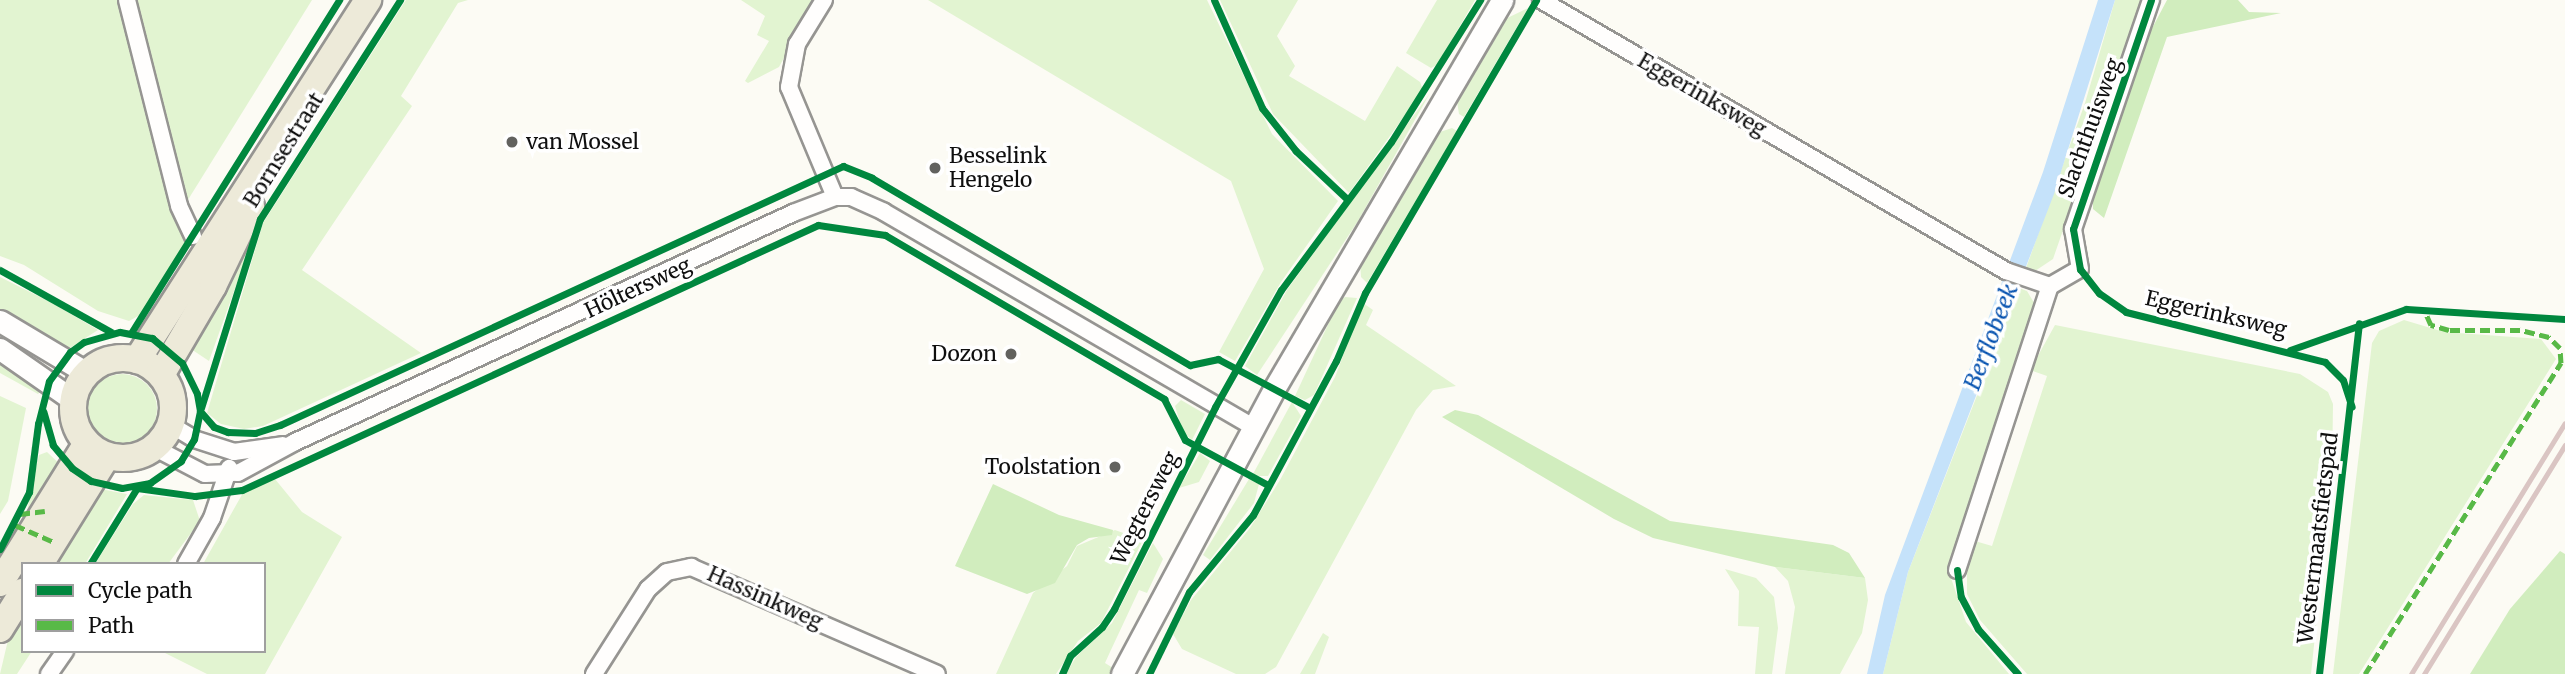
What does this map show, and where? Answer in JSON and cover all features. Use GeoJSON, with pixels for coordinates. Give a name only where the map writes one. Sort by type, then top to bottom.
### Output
{"type":"FeatureCollection","features":[{"type":"Feature","properties":{"kind":"main road","name":"Bornsestraat"},"geometry":{"type":"LineString","coordinates":[[137,360],[368,0]]}},
{"type":"Feature","properties":{"kind":"main road","name":"Bornsestraat"},"geometry":{"type":"LineString","coordinates":[[160,375],[213,286],[285,145],[292,120]]}},
{"type":"Feature","properties":{"kind":"main road"},"geometry":{"type":"LineString","coordinates":[[111,359],[137,360],[160,375],[173,398],[171,425],[155,448],[140,456],[97,450],[76,423],[73,400],[87,373],[111,359]]}},
{"type":"Feature","properties":{"kind":"main road"},"geometry":{"type":"LineString","coordinates":[[41,562],[97,450]]}},
{"type":"Feature","properties":{"kind":"main road"},"geometry":{"type":"LineString","coordinates":[[0,583],[97,450]]}},
{"type":"Feature","properties":{"kind":"main road"},"geometry":{"type":"LineString","coordinates":[[0,629],[21,595]]}},
{"type":"Feature","properties":{"kind":"street"},"geometry":{"type":"LineString","coordinates":[[127,0],[179,206],[193,236]]}},
{"type":"Feature","properties":{"kind":"street"},"geometry":{"type":"LineString","coordinates":[[824,0],[797,44],[789,87],[835,197],[851,197],[884,212],[1254,426]]}},
{"type":"Feature","properties":{"kind":"street"},"geometry":{"type":"LineString","coordinates":[[1126,672],[1254,426],[1502,0]]}},
{"type":"Feature","properties":{"kind":"street","name":"Eggerinksweg"},"geometry":{"type":"LineString","coordinates":[[1541,0],[2006,271],[2050,286]]}},
{"type":"Feature","properties":{"kind":"street","name":"Slachthuisweg"},"geometry":{"type":"LineString","coordinates":[[2050,286],[2080,269],[2073,229],[2151,0]]}},
{"type":"Feature","properties":{"kind":"street","name":"Höltersweg"},"geometry":{"type":"LineString","coordinates":[[226,476],[254,468],[295,442],[793,212],[835,197]]}},
{"type":"Feature","properties":{"kind":"street"},"geometry":{"type":"LineString","coordinates":[[1956,570],[2050,286]]}},
{"type":"Feature","properties":{"kind":"street"},"geometry":{"type":"LineString","coordinates":[[0,321],[87,373]]}},
{"type":"Feature","properties":{"kind":"street"},"geometry":{"type":"LineString","coordinates":[[0,349],[73,400]]}},
{"type":"Feature","properties":{"kind":"street","name":"Höltersweg"},"geometry":{"type":"LineString","coordinates":[[171,425],[194,439],[234,452],[295,442]]}},
{"type":"Feature","properties":{"kind":"street"},"geometry":{"type":"LineString","coordinates":[[155,448],[205,474],[226,476]]}},
{"type":"Feature","properties":{"kind":"street"},"geometry":{"type":"LineString","coordinates":[[187,562],[212,517],[234,452]]}},
{"type":"Feature","properties":{"kind":"street","name":"Hassinkweg"},"geometry":{"type":"LineString","coordinates":[[594,674],[648,589],[667,572],[691,567],[937,674]]}},
{"type":"Feature","properties":{"kind":"street"},"geometry":{"type":"LineString","coordinates":[[49,674],[64,653]]}},
{"type":"Feature","properties":{"kind":"green space"},"geometry":{"type":"Polygon","coordinates":[[[0,0],[119,0],[189,226],[183,246],[140,315],[129,321],[98,311],[24,265],[0,256],[0,0]]]}},
{"type":"Feature","properties":{"kind":"green space"},"geometry":{"type":"Polygon","coordinates":[[[135,0],[312,0],[186,203],[136,4],[135,0]]]}},
{"type":"Feature","properties":{"kind":"green space"},"geometry":{"type":"Polygon","coordinates":[[[406,0],[468,0],[458,3],[401,96],[412,106],[302,270],[421,353],[263,426],[244,429],[221,424],[207,413],[263,223],[406,0]]]}},
{"type":"Feature","properties":{"kind":"green space"},"geometry":{"type":"Polygon","coordinates":[[[741,0],[815,0],[779,67],[748,83],[745,81],[769,41],[757,35],[765,16],[741,0]]]}},
{"type":"Feature","properties":{"kind":"green space"},"geometry":{"type":"Polygon","coordinates":[[[928,0],[1207,0],[1272,134],[1338,201],[1281,282],[1235,361],[1219,352],[1264,269],[1231,181],[928,0]]]}},
{"type":"Feature","properties":{"kind":"green space"},"geometry":{"type":"Polygon","coordinates":[[[1220,0],[1298,0],[1277,36],[1295,66],[1289,76],[1365,121],[1397,66],[1420,82],[1423,90],[1349,193],[1273,114],[1220,0]]]}},
{"type":"Feature","properties":{"kind":"green space"},"geometry":{"type":"Polygon","coordinates":[[[1437,0],[1475,0],[1437,65],[1431,68],[1406,53],[1437,0]]]}},
{"type":"Feature","properties":{"kind":"green space"},"geometry":{"type":"Polygon","coordinates":[[[2115,0],[2143,0],[2053,259],[2035,271],[2026,268],[2085,103],[2115,0]]]}},
{"type":"Feature","properties":{"kind":"green space"},"geometry":{"type":"Polygon","coordinates":[[[2167,0],[2238,0],[2249,12],[2281,13],[2167,37],[2104,218],[2093,209],[2093,199],[2147,38],[2167,0]]]}},
{"type":"Feature","properties":{"kind":"green space"},"geometry":{"type":"Polygon","coordinates":[[[1528,8],[1464,117],[1459,114],[1456,95],[1499,22],[1528,8]]]}},
{"type":"Feature","properties":{"kind":"green space"},"geometry":{"type":"Polygon","coordinates":[[[1430,93],[1358,221],[1257,375],[1245,366],[1287,290],[1430,93]]]}},
{"type":"Feature","properties":{"kind":"green space"},"geometry":{"type":"Polygon","coordinates":[[[1452,128],[1457,131],[1367,283],[1361,277],[1360,262],[1434,134],[1452,128]]]}},
{"type":"Feature","properties":{"kind":"green space"},"geometry":{"type":"Polygon","coordinates":[[[254,215],[247,255],[209,361],[185,345],[254,215]]]}},
{"type":"Feature","properties":{"kind":"green space"},"geometry":{"type":"Polygon","coordinates":[[[0,277],[98,330],[65,351],[0,314],[0,277]]]}},
{"type":"Feature","properties":{"kind":"green space"},"geometry":{"type":"Polygon","coordinates":[[[2019,288],[2027,291],[2036,306],[1951,578],[1966,622],[2009,674],[1883,674],[1908,572],[2019,288]]]}},
{"type":"Feature","properties":{"kind":"green space"},"geometry":{"type":"Polygon","coordinates":[[[1345,297],[1357,298],[1314,395],[1305,400],[1295,396],[1338,303],[1345,297]]]}},
{"type":"Feature","properties":{"kind":"green space"},"geometry":{"type":"Polygon","coordinates":[[[1363,303],[1373,310],[1366,325],[1456,386],[1433,390],[1416,410],[1276,667],[1265,674],[1236,674],[1182,649],[1173,634],[1191,600],[1250,528],[1280,480],[1335,377],[1363,303]]]}},
{"type":"Feature","properties":{"kind":"green space"},"geometry":{"type":"Polygon","coordinates":[[[2404,320],[2444,332],[2541,339],[2556,359],[2359,674],[2333,674],[2372,343],[2379,331],[2404,320]]]}},
{"type":"Feature","properties":{"kind":"green space"},"geometry":{"type":"Polygon","coordinates":[[[2055,325],[2300,374],[2328,392],[2333,404],[2332,473],[2311,674],[2027,674],[1980,620],[1967,594],[1967,565],[1975,541],[1992,546],[2047,376],[2030,370],[2055,325]]]}},
{"type":"Feature","properties":{"kind":"green space"},"geometry":{"type":"Polygon","coordinates":[[[0,358],[42,390],[38,394],[0,373],[0,358]]]}},
{"type":"Feature","properties":{"kind":"green space"},"geometry":{"type":"Polygon","coordinates":[[[115,374],[129,374],[142,380],[151,389],[157,409],[155,422],[147,434],[129,444],[115,444],[102,438],[93,429],[87,416],[87,402],[93,389],[102,380],[115,374]]]}},
{"type":"Feature","properties":{"kind":"green space"},"geometry":{"type":"Polygon","coordinates":[[[0,396],[26,408],[8,501],[0,514],[0,396]]]}},
{"type":"Feature","properties":{"kind":"green space"},"geometry":{"type":"Polygon","coordinates":[[[1181,400],[1205,414],[1192,440],[1183,432],[1175,406],[1181,400]]]}},
{"type":"Feature","properties":{"kind":"green space"},"geometry":{"type":"Polygon","coordinates":[[[1292,402],[1301,416],[1268,476],[1253,474],[1292,402]]]}},
{"type":"Feature","properties":{"kind":"green space"},"geometry":{"type":"Polygon","coordinates":[[[1455,410],[1478,415],[1670,521],[1833,545],[1849,553],[1865,578],[1775,567],[1653,538],[1614,519],[1442,417],[1455,410]]]}},
{"type":"Feature","properties":{"kind":"green space"},"geometry":{"type":"Polygon","coordinates":[[[47,452],[64,468],[39,510],[27,511],[39,455],[47,452]]]}},
{"type":"Feature","properties":{"kind":"green space"},"geometry":{"type":"Polygon","coordinates":[[[1200,453],[1210,461],[1199,482],[1179,488],[1200,453]]]}},
{"type":"Feature","properties":{"kind":"green space"},"geometry":{"type":"Polygon","coordinates":[[[275,479],[302,512],[342,537],[265,674],[207,674],[165,653],[266,653],[266,562],[204,562],[244,491],[275,479]]]}},
{"type":"Feature","properties":{"kind":"green space"},"geometry":{"type":"Polygon","coordinates":[[[1249,479],[1259,484],[1254,503],[1210,560],[1203,555],[1249,479]]]}},
{"type":"Feature","properties":{"kind":"green space"},"geometry":{"type":"Polygon","coordinates":[[[993,484],[1059,515],[1113,530],[1112,535],[1089,538],[1077,545],[1055,583],[1027,594],[955,566],[993,484]]]}},
{"type":"Feature","properties":{"kind":"green space"},"geometry":{"type":"Polygon","coordinates":[[[95,488],[127,494],[86,562],[50,562],[95,488]]]}},
{"type":"Feature","properties":{"kind":"green space"},"geometry":{"type":"Polygon","coordinates":[[[144,495],[193,500],[200,521],[169,562],[96,562],[133,504],[144,495]]]}},
{"type":"Feature","properties":{"kind":"green space"},"geometry":{"type":"Polygon","coordinates":[[[1115,530],[1143,540],[1101,623],[1078,641],[1056,674],[996,674],[1033,593],[1067,566],[1077,546],[1115,530]]]}},
{"type":"Feature","properties":{"kind":"green space"},"geometry":{"type":"Polygon","coordinates":[[[1153,543],[1163,559],[1147,593],[1139,590],[1110,652],[1105,663],[1113,668],[1110,674],[1066,674],[1076,657],[1112,623],[1153,543]]]}},
{"type":"Feature","properties":{"kind":"green space"},"geometry":{"type":"Polygon","coordinates":[[[2560,551],[2565,554],[2565,674],[2470,674],[2510,609],[2560,551]]]}},
{"type":"Feature","properties":{"kind":"green space"},"geometry":{"type":"Polygon","coordinates":[[[1775,567],[1865,578],[1868,600],[1862,633],[1840,674],[1785,674],[1795,607],[1788,581],[1775,567]]]}},
{"type":"Feature","properties":{"kind":"green space"},"geometry":{"type":"Polygon","coordinates":[[[1725,569],[1756,578],[1774,597],[1778,628],[1772,674],[1755,674],[1759,627],[1738,626],[1739,591],[1725,569]]]}},
{"type":"Feature","properties":{"kind":"green space"},"geometry":{"type":"Polygon","coordinates":[[[21,609],[21,653],[31,653],[17,674],[0,674],[12,623],[21,609]]]}},
{"type":"Feature","properties":{"kind":"green space"},"geometry":{"type":"Polygon","coordinates":[[[1323,633],[1329,637],[1315,674],[1300,674],[1323,633]]]}},
{"type":"Feature","properties":{"kind":"water","name":"Berflobeek"},"geometry":{"type":"Polygon","coordinates":[[[2098,0],[2115,0],[2054,194],[1908,572],[1883,674],[1867,674],[1885,595],[2043,172],[2098,0]]]}},
{"type":"Feature","properties":{"kind":"railway"},"geometry":{"type":"LineString","coordinates":[[2411,674],[2565,423]]}},
{"type":"Feature","properties":{"kind":"railway"},"geometry":{"type":"LineString","coordinates":[[2424,674],[2565,445]]}},
{"type":"Feature","properties":{"kind":"marked path"},"geometry":{"type":"LineString","coordinates":[[2365,674],[2561,363],[2560,348],[2549,337],[2520,330],[2449,330],[2431,325],[2424,309]]}},
{"type":"Feature","properties":{"kind":"marked path"},"geometry":{"type":"LineString","coordinates":[[20,514],[45,511]]}},
{"type":"Feature","properties":{"kind":"marked path"},"geometry":{"type":"LineString","coordinates":[[15,525],[54,542]]}},
{"type":"Feature","properties":{"kind":"cycle path"},"geometry":{"type":"LineString","coordinates":[[131,333],[339,0]]}},
{"type":"Feature","properties":{"kind":"cycle path"},"geometry":{"type":"LineString","coordinates":[[201,408],[260,219],[400,0]]}},
{"type":"Feature","properties":{"kind":"cycle path"},"geometry":{"type":"LineString","coordinates":[[1214,0],[1262,108],[1296,151],[1347,199]]}},
{"type":"Feature","properties":{"kind":"cycle path","name":"Wegtersweg"},"geometry":{"type":"LineString","coordinates":[[1062,674],[1070,656],[1102,627],[1114,609],[1215,407],[1281,290],[1391,142],[1480,0]]}},
{"type":"Feature","properties":{"kind":"cycle path"},"geometry":{"type":"LineString","coordinates":[[1149,674],[1189,592],[1253,515],[1336,361],[1365,293],[1536,0]]}},
{"type":"Feature","properties":{"kind":"cycle path"},"geometry":{"type":"LineString","coordinates":[[2151,0],[2073,229],[2080,269],[2099,293],[2126,312],[2325,362],[2343,380],[2352,407]]}},
{"type":"Feature","properties":{"kind":"cycle path"},"geometry":{"type":"LineString","coordinates":[[200,411],[214,427],[228,432],[255,433],[280,425],[843,166],[872,178],[1190,365],[1218,359],[1310,408]]}},
{"type":"Feature","properties":{"kind":"cycle path"},"geometry":{"type":"LineString","coordinates":[[137,488],[195,496],[242,490],[818,225],[885,235],[1164,399],[1185,440],[1268,485]]}},
{"type":"Feature","properties":{"kind":"cycle path"},"geometry":{"type":"LineString","coordinates":[[0,270],[111,332]]}},
{"type":"Feature","properties":{"kind":"cycle path"},"geometry":{"type":"LineString","coordinates":[[2290,350],[2406,309],[2565,319]]}},
{"type":"Feature","properties":{"kind":"cycle path","name":"Westermaatsfietspad"},"geometry":{"type":"LineString","coordinates":[[2319,674],[2359,323]]}},
{"type":"Feature","properties":{"kind":"cycle path"},"geometry":{"type":"LineString","coordinates":[[0,549],[29,492],[38,424],[49,381],[70,352],[84,342],[120,332],[152,338],[182,363],[197,394],[200,411],[194,439],[181,461],[150,483],[122,488],[91,481],[72,468],[53,445],[43,411]]}},
{"type":"Feature","properties":{"kind":"cycle path"},"geometry":{"type":"LineString","coordinates":[[91,562],[137,488]]}},
{"type":"Feature","properties":{"kind":"cycle path"},"geometry":{"type":"LineString","coordinates":[[1957,570],[1961,597],[1978,629],[2018,674]]}},
{"type":"Feature","properties":{"kind":"place","name":"van Mossel"},"geometry":{"type":"Point","coordinates":[512,142]}},
{"type":"Feature","properties":{"kind":"place","name":"Besselink Hengelo"},"geometry":{"type":"Point","coordinates":[935,168]}},
{"type":"Feature","properties":{"kind":"place","name":"Dozon"},"geometry":{"type":"Point","coordinates":[1011,354]}},
{"type":"Feature","properties":{"kind":"place","name":"Toolstation"},"geometry":{"type":"Point","coordinates":[1115,467]}}]}
